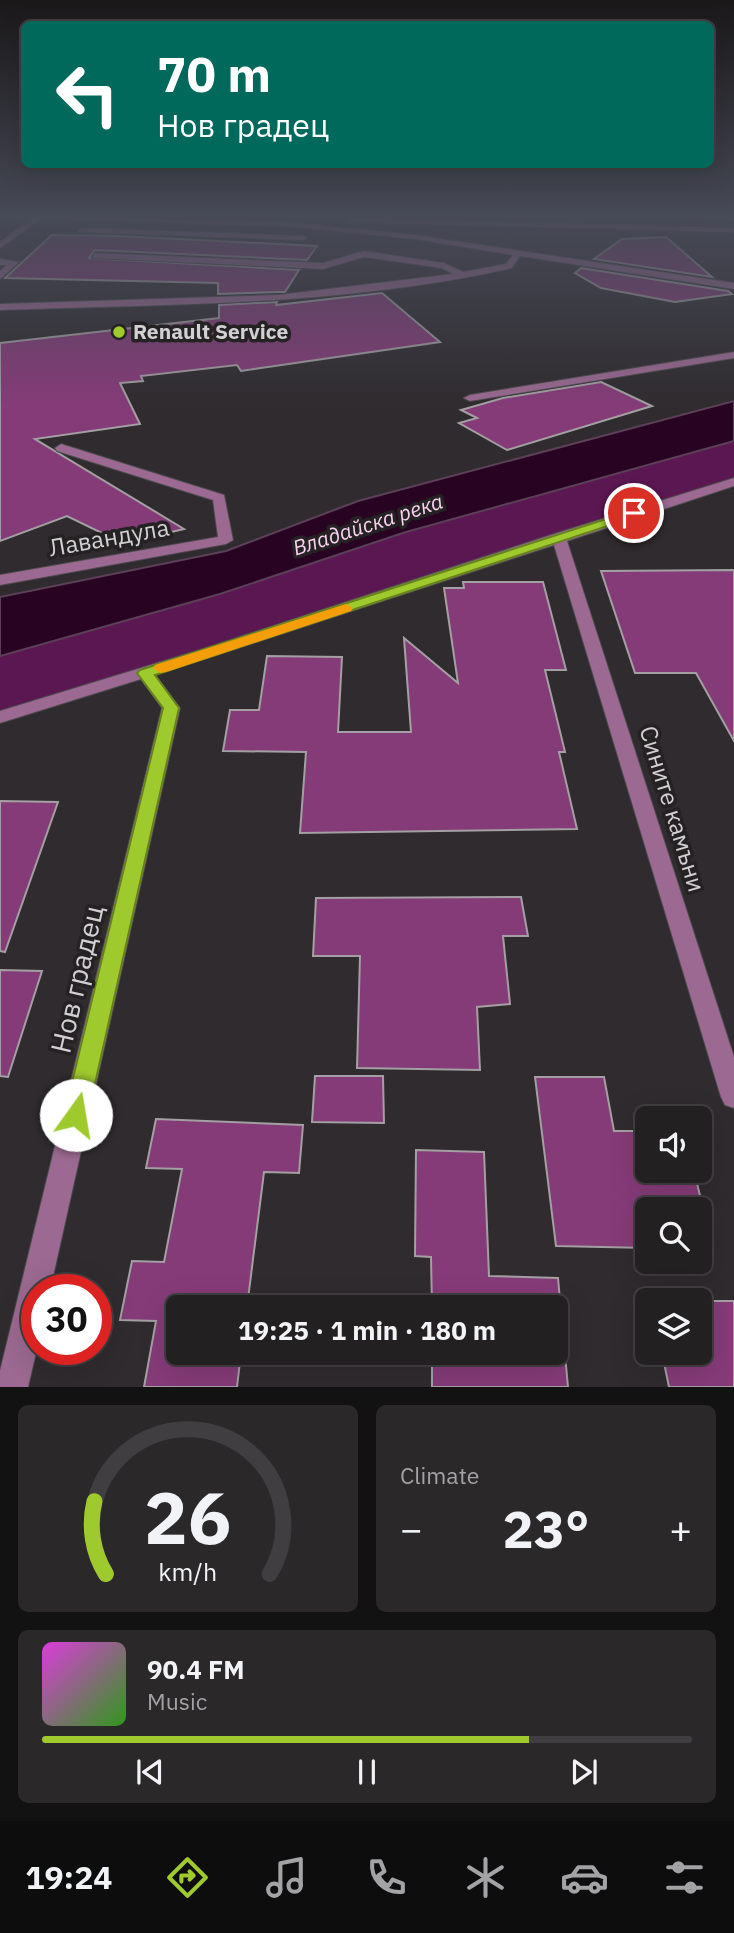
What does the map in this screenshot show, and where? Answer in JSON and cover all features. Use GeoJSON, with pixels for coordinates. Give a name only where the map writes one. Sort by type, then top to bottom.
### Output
{"type":"FeatureCollection","features":[{"type":"Feature","properties":{"kind":"street"},"geometry":{"type":"LineString","coordinates":[[0,307],[278,298],[424,280]]}},
{"type":"Feature","properties":{"kind":"street"},"geometry":{"type":"LineString","coordinates":[[693,280],[734,286]]}},
{"type":"Feature","properties":{"kind":"street"},"geometry":{"type":"LineString","coordinates":[[470,398],[734,355]]}},
{"type":"Feature","properties":{"kind":"street","name":"Лавандула"},"geometry":{"type":"LineString","coordinates":[[0,580],[226,540],[219,498],[61,448]]}},
{"type":"Feature","properties":{"kind":"street"},"geometry":{"type":"LineString","coordinates":[[0,718],[734,482]]}},
{"type":"Feature","properties":{"kind":"street","name":"Сините камъни"},"geometry":{"type":"LineString","coordinates":[[559,537],[734,1097]]}},
{"type":"Feature","properties":{"kind":"street","name":"Нов градец"},"geometry":{"type":"LineString","coordinates":[[12,1387],[171,708],[145,673]]}},
{"type":"Feature","properties":{"kind":"shaded area"},"geometry":{"type":"Polygon","coordinates":[[[734,441],[734,482],[0,717],[0,655],[220,594],[406,532],[734,441]]]}},
{"type":"Feature","properties":{"kind":"water","name":"Владайска река"},"geometry":{"type":"Polygon","coordinates":[[[734,401],[734,441],[406,532],[220,594],[0,656],[0,597],[226,551],[358,501],[734,401]]]}},
{"type":"Feature","properties":{"kind":"building"},"geometry":{"type":"Polygon","coordinates":[[[79,280],[293,280],[285,292],[218,294],[218,283],[79,280]]]}},
{"type":"Feature","properties":{"kind":"building"},"geometry":{"type":"Polygon","coordinates":[[[587,280],[656,280],[728,291],[732,294],[675,302],[601,288],[587,280]]]}},
{"type":"Feature","properties":{"kind":"building"},"geometry":{"type":"Polygon","coordinates":[[[382,293],[440,342],[241,371],[237,365],[141,376],[143,381],[120,383],[140,424],[35,439],[184,529],[111,546],[102,533],[67,516],[0,541],[0,343],[219,318],[219,305],[277,302],[276,305],[382,293]]]}},
{"type":"Feature","properties":{"kind":"building"},"geometry":{"type":"Polygon","coordinates":[[[601,382],[652,406],[507,450],[459,423],[477,418],[461,410],[503,398],[601,382]]]}},
{"type":"Feature","properties":{"kind":"building"},"geometry":{"type":"Polygon","coordinates":[[[734,570],[734,741],[696,673],[635,673],[601,571],[734,570]]]}},
{"type":"Feature","properties":{"kind":"building"},"geometry":{"type":"Polygon","coordinates":[[[463,582],[543,582],[566,670],[545,670],[565,752],[559,752],[577,829],[300,833],[306,752],[223,751],[230,710],[259,710],[267,656],[342,657],[338,732],[411,732],[404,638],[458,683],[444,588],[464,588],[463,582]]]}},
{"type":"Feature","properties":{"kind":"building"},"geometry":{"type":"Polygon","coordinates":[[[0,801],[58,802],[5,952],[0,951],[0,801]]]}},
{"type":"Feature","properties":{"kind":"building"},"geometry":{"type":"Polygon","coordinates":[[[521,897],[528,936],[503,936],[510,1004],[477,1007],[480,1070],[357,1068],[360,956],[313,956],[316,898],[521,897]]]}},
{"type":"Feature","properties":{"kind":"building"},"geometry":{"type":"Polygon","coordinates":[[[0,970],[42,971],[8,1077],[0,1076],[0,970]]]}},
{"type":"Feature","properties":{"kind":"building"},"geometry":{"type":"Polygon","coordinates":[[[315,1076],[383,1076],[384,1123],[312,1122],[315,1076]]]}},
{"type":"Feature","properties":{"kind":"building"},"geometry":{"type":"Polygon","coordinates":[[[535,1077],[604,1077],[614,1131],[635,1131],[635,1183],[697,1183],[700,1197],[635,1197],[635,1248],[556,1246],[535,1077]]]}},
{"type":"Feature","properties":{"kind":"building"},"geometry":{"type":"Polygon","coordinates":[[[156,1119],[303,1125],[299,1173],[264,1172],[249,1295],[166,1295],[166,1365],[240,1365],[237,1387],[144,1387],[156,1321],[120,1320],[132,1261],[164,1262],[182,1169],[146,1168],[156,1119]]]}},
{"type":"Feature","properties":{"kind":"building"},"geometry":{"type":"Polygon","coordinates":[[[416,1150],[484,1152],[489,1276],[558,1278],[560,1295],[432,1295],[431,1257],[415,1256],[416,1150]]]}},
{"type":"Feature","properties":{"kind":"building"},"geometry":{"type":"Polygon","coordinates":[[[712,1301],[734,1301],[734,1387],[669,1387],[664,1365],[712,1365],[712,1301]]]}},
{"type":"Feature","properties":{"kind":"building"},"geometry":{"type":"Polygon","coordinates":[[[432,1365],[566,1365],[568,1387],[432,1387],[432,1365]]]}},
{"type":"Feature","properties":{"kind":"slow traffic"},"geometry":{"type":"LineString","coordinates":[[160,668],[346,608]]}},
{"type":"Feature","properties":{"kind":"place","name":"Renault Service"},"geometry":{"type":"Point","coordinates":[119,332]}},
{"type":"Feature","properties":{"kind":"route"},"geometry":{"type":"LineString","coordinates":[[76,1115],[171,708],[145,673],[634,513]]}}]}
